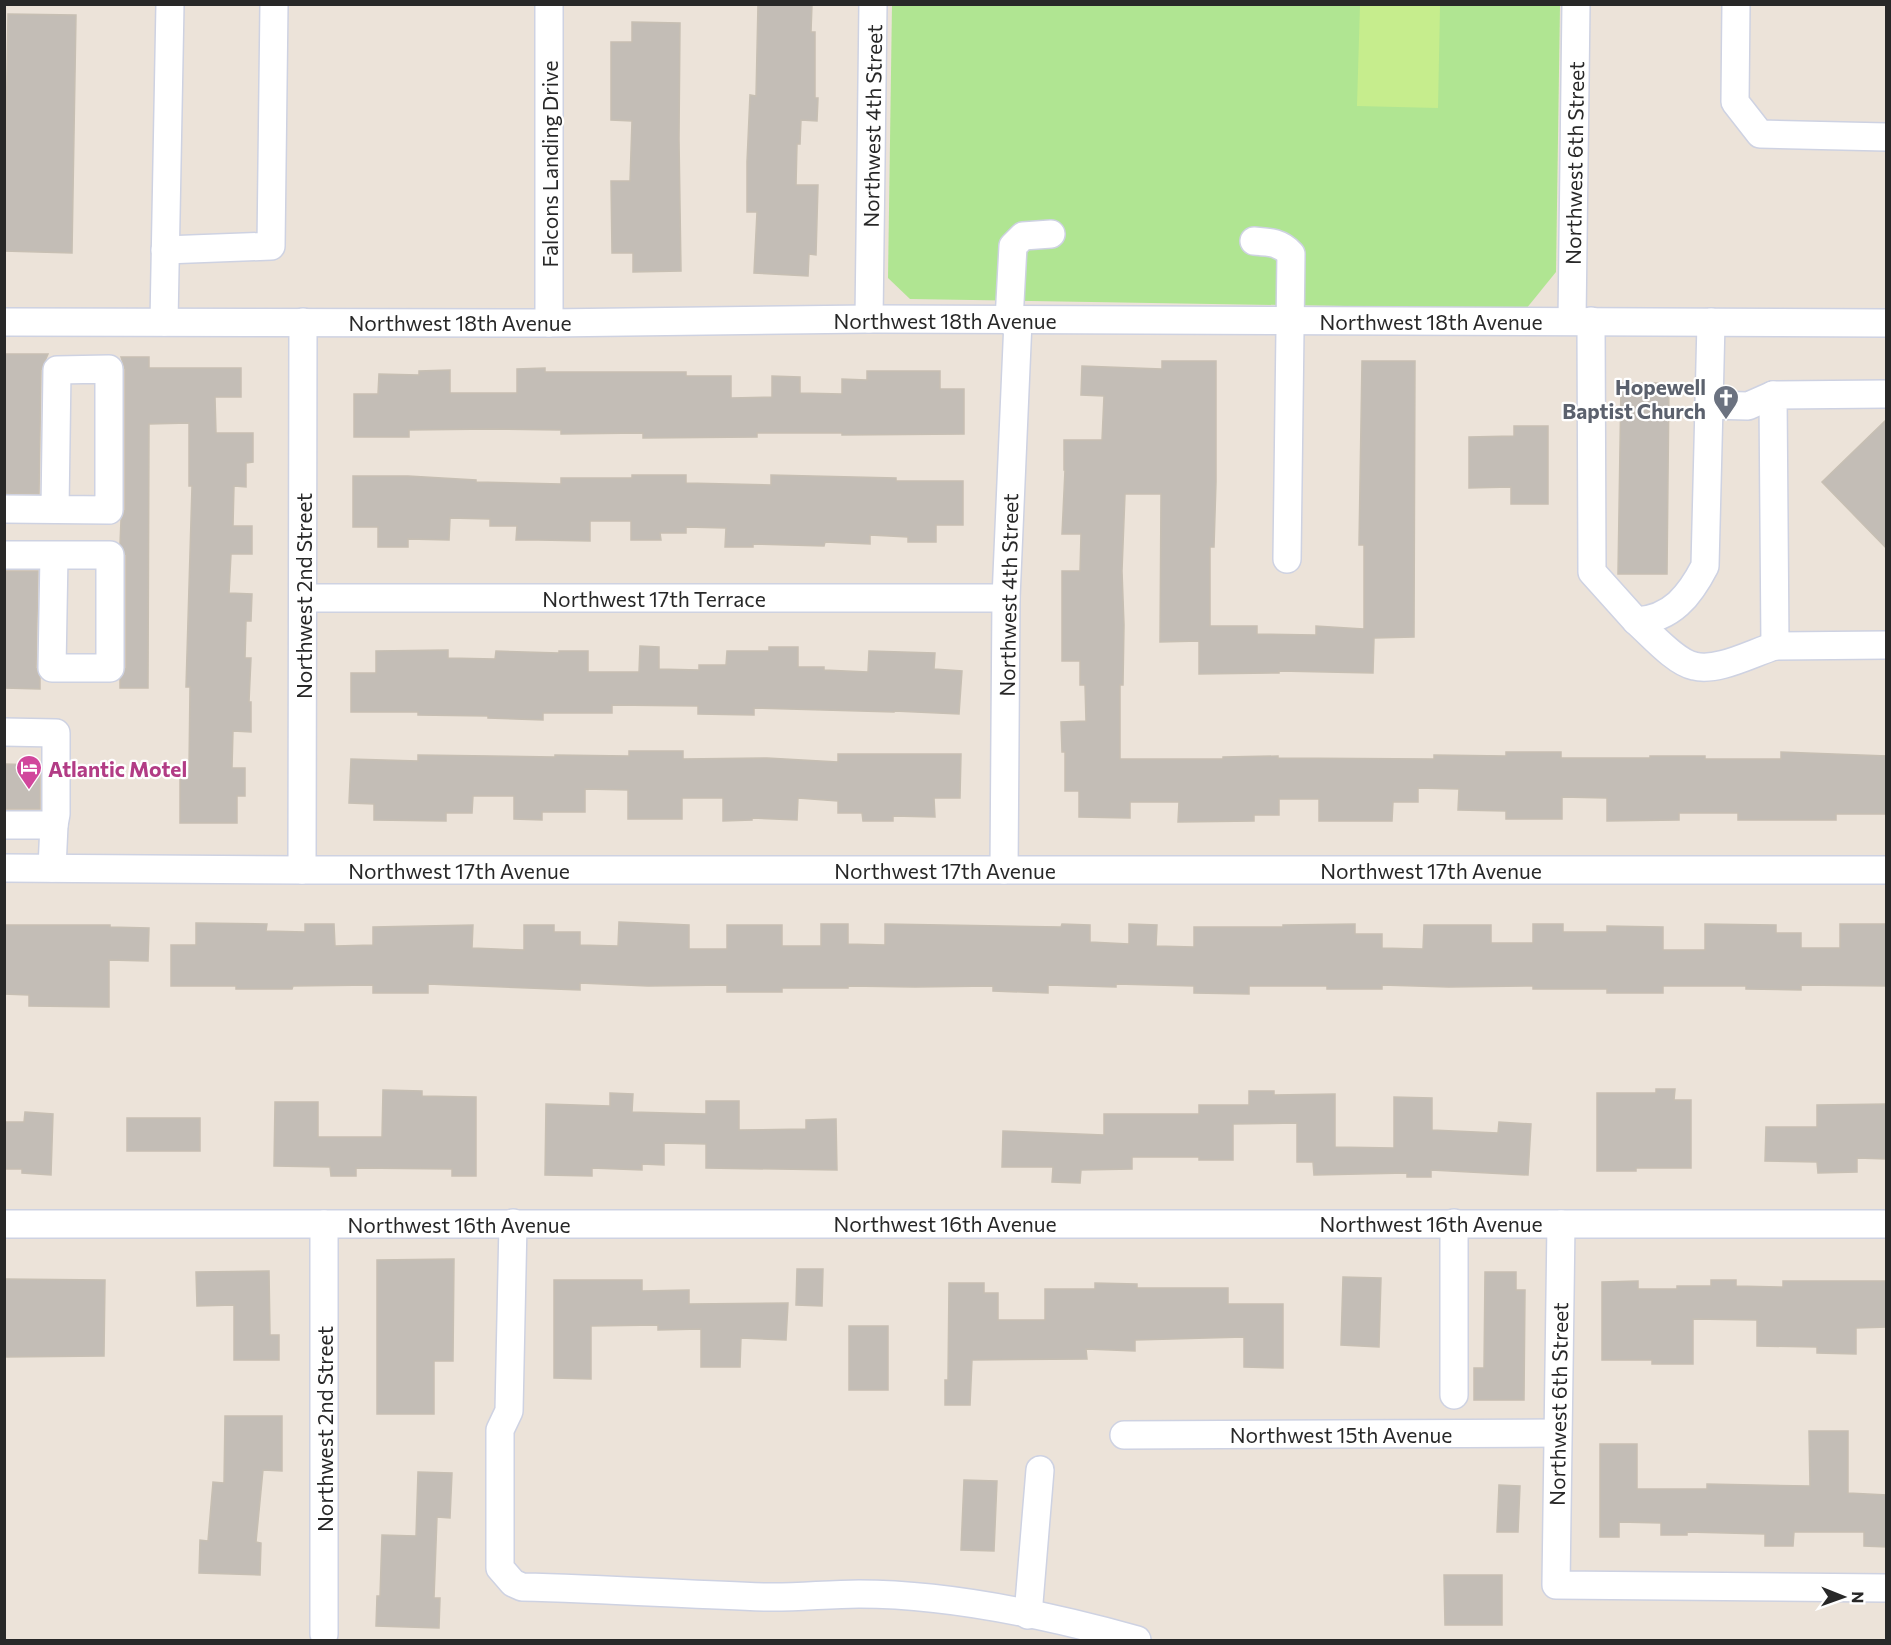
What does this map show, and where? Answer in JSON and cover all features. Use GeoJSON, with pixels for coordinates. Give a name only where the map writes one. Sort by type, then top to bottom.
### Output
{"type":"FeatureCollection","features":[{"type":"Feature","properties":{"kind":"street"},"geometry":{"type":"LineString","coordinates":[[164,322],[171,4]]}},
{"type":"Feature","properties":{"kind":"street"},"geometry":{"type":"LineString","coordinates":[[165,250],[271,246],[274,4]]}},
{"type":"Feature","properties":{"kind":"street","name":"Falcons Landing Drive"},"geometry":{"type":"LineString","coordinates":[[549,4],[549,322]]}},
{"type":"Feature","properties":{"kind":"street","name":"Northwest 4th Street"},"geometry":{"type":"LineString","coordinates":[[869,319],[873,4]]}},
{"type":"Feature","properties":{"kind":"street","name":"Northwest 6th Street"},"geometry":{"type":"LineString","coordinates":[[1576,4],[1582,321],[1592,572],[1636,621],[1676,656],[1694,666],[1712,666],[1731,662],[1775,646],[1887,645]]}},
{"type":"Feature","properties":{"kind":"street"},"geometry":{"type":"LineString","coordinates":[[1736,4],[1735,102],[1760,134],[1887,137]]}},
{"type":"Feature","properties":{"kind":"street","name":"Northwest 4th Street"},"geometry":{"type":"LineString","coordinates":[[1004,870],[1006,598],[1013,246],[1023,236],[1051,234]]}},
{"type":"Feature","properties":{"kind":"street"},"geometry":{"type":"LineString","coordinates":[[1254,241],[1283,246],[1291,254],[1287,559]]}},
{"type":"Feature","properties":{"kind":"street","name":"Northwest 18th Avenue"},"geometry":{"type":"LineString","coordinates":[[4,322],[549,322],[869,319],[1887,323]]}},
{"type":"Feature","properties":{"kind":"street","name":"Northwest 2nd Street"},"geometry":{"type":"LineString","coordinates":[[302,870],[303,322]]}},
{"type":"Feature","properties":{"kind":"street"},"geometry":{"type":"LineString","coordinates":[[1636,621],[1653,620],[1683,600],[1693,589],[1705,566],[1711,322]]}},
{"type":"Feature","properties":{"kind":"street"},"geometry":{"type":"LineString","coordinates":[[54,555],[52,668],[110,668],[109,369],[57,370],[55,509]]}},
{"type":"Feature","properties":{"kind":"street"},"geometry":{"type":"LineString","coordinates":[[1709,405],[1748,406],[1773,395],[1887,394]]}},
{"type":"Feature","properties":{"kind":"street"},"geometry":{"type":"LineString","coordinates":[[1773,395],[1775,646]]}},
{"type":"Feature","properties":{"kind":"street"},"geometry":{"type":"LineString","coordinates":[[4,509],[109,510]]}},
{"type":"Feature","properties":{"kind":"street"},"geometry":{"type":"LineString","coordinates":[[4,555],[110,555]]}},
{"type":"Feature","properties":{"kind":"street","name":"Northwest 17th Terrace"},"geometry":{"type":"LineString","coordinates":[[303,598],[1006,598]]}},
{"type":"Feature","properties":{"kind":"street"},"geometry":{"type":"LineString","coordinates":[[4,732],[56,733],[56,814],[52,868]]}},
{"type":"Feature","properties":{"kind":"street"},"geometry":{"type":"LineString","coordinates":[[4,825],[54,825]]}},
{"type":"Feature","properties":{"kind":"street","name":"Northwest 17th Avenue"},"geometry":{"type":"LineString","coordinates":[[4,868],[1887,870]]}},
{"type":"Feature","properties":{"kind":"street"},"geometry":{"type":"LineString","coordinates":[[513,1223],[509,1411],[500,1430],[500,1568],[513,1582],[522,1587],[798,1598],[859,1594],[923,1598],[1028,1615],[1096,1629],[1137,1641]]}},
{"type":"Feature","properties":{"kind":"street","name":"Northwest 16th Avenue"},"geometry":{"type":"LineString","coordinates":[[4,1224],[1887,1224]]}},
{"type":"Feature","properties":{"kind":"street","name":"Northwest 2nd Street"},"geometry":{"type":"LineString","coordinates":[[324,1224],[324,1634]]}},
{"type":"Feature","properties":{"kind":"street"},"geometry":{"type":"LineString","coordinates":[[1454,1224],[1454,1395]]}},
{"type":"Feature","properties":{"kind":"street","name":"Northwest 6th Street"},"geometry":{"type":"LineString","coordinates":[[1561,1224],[1556,1585],[1887,1588]]}},
{"type":"Feature","properties":{"kind":"street","name":"Northwest 15th Avenue"},"geometry":{"type":"LineString","coordinates":[[1124,1435],[1557,1433]]}},
{"type":"Feature","properties":{"kind":"street"},"geometry":{"type":"LineString","coordinates":[[1028,1615],[1040,1470]]}},
{"type":"Feature","properties":{"kind":"green space"},"geometry":{"type":"Polygon","coordinates":[[[892,5],[1560,5],[1556,272],[1526,309],[910,299],[888,278],[892,5]]]}},
{"type":"Feature","properties":{"kind":"green space"},"geometry":{"type":"Polygon","coordinates":[[[1360,5],[1440,5],[1438,108],[1357,106],[1360,5]]]}},
{"type":"Feature","properties":{"kind":"building"},"geometry":{"type":"Polygon","coordinates":[[[758,4],[812,4],[811,32],[815,32],[817,121],[801,120],[800,144],[797,144],[796,185],[818,185],[816,255],[809,254],[808,276],[754,273],[757,212],[747,212],[747,162],[750,95],[756,96],[758,4]]]}},
{"type":"Feature","properties":{"kind":"building"},"geometry":{"type":"Polygon","coordinates":[[[8,14],[76,15],[72,253],[4,251],[8,14]]]}},
{"type":"Feature","properties":{"kind":"building"},"geometry":{"type":"Polygon","coordinates":[[[632,22],[680,23],[681,271],[633,272],[633,253],[612,253],[611,181],[630,181],[632,121],[611,120],[611,42],[632,42],[632,22]]]}},
{"type":"Feature","properties":{"kind":"building"},"geometry":{"type":"Polygon","coordinates":[[[4,354],[48,354],[41,370],[39,494],[4,493],[4,354]]]}},
{"type":"Feature","properties":{"kind":"building"},"geometry":{"type":"Polygon","coordinates":[[[121,357],[149,357],[149,368],[241,368],[241,397],[215,397],[216,433],[253,433],[253,462],[246,463],[246,487],[234,486],[233,526],[252,526],[252,554],[231,554],[229,593],[252,594],[251,621],[246,621],[245,658],[251,658],[249,702],[251,702],[251,732],[233,731],[232,768],[245,768],[245,796],[237,796],[237,823],[180,823],[180,768],[189,768],[190,687],[186,687],[192,486],[189,486],[189,423],[149,424],[148,688],[120,688],[120,679],[126,668],[126,555],[120,544],[121,520],[125,510],[125,369],[121,357]]]}},
{"type":"Feature","properties":{"kind":"building"},"geometry":{"type":"Polygon","coordinates":[[[1162,361],[1216,361],[1216,482],[1214,547],[1210,547],[1210,626],[1257,626],[1257,634],[1316,635],[1316,626],[1364,629],[1364,545],[1359,545],[1362,361],[1415,361],[1414,637],[1374,638],[1373,673],[1279,671],[1279,673],[1199,674],[1199,641],[1160,642],[1161,494],[1125,494],[1120,759],[1223,759],[1223,757],[1278,756],[1278,758],[1434,759],[1434,755],[1506,756],[1506,752],[1561,752],[1561,758],[1705,756],[1705,759],[1781,759],[1781,752],[1887,756],[1887,814],[1836,814],[1836,820],[1738,820],[1738,813],[1679,813],[1679,820],[1607,821],[1607,798],[1562,797],[1562,819],[1506,819],[1506,811],[1458,810],[1459,789],[1418,788],[1418,802],[1393,802],[1392,821],[1319,821],[1319,799],[1279,799],[1279,815],[1254,815],[1254,821],[1178,822],[1179,802],[1130,802],[1130,818],[1079,817],[1079,791],[1065,791],[1065,752],[1062,752],[1061,722],[1086,721],[1085,685],[1080,685],[1080,661],[1062,661],[1062,571],[1080,571],[1081,534],[1062,534],[1064,440],[1102,440],[1104,396],[1081,395],[1082,366],[1162,369],[1162,361]]]}},
{"type":"Feature","properties":{"kind":"building"},"geometry":{"type":"Polygon","coordinates":[[[545,368],[545,372],[686,372],[686,376],[731,376],[731,398],[772,397],[772,376],[800,377],[800,393],[842,394],[842,379],[867,380],[867,371],[940,371],[940,389],[964,389],[964,434],[757,433],[757,437],[643,438],[643,433],[561,434],[561,430],[492,429],[409,430],[409,437],[354,437],[354,394],[378,394],[379,374],[419,375],[419,371],[450,370],[450,393],[517,393],[517,369],[545,368]]]}},
{"type":"Feature","properties":{"kind":"building"},"geometry":{"type":"Polygon","coordinates":[[[1621,383],[1669,383],[1667,574],[1618,574],[1621,383]]]}},
{"type":"Feature","properties":{"kind":"building"},"geometry":{"type":"Polygon","coordinates":[[[1887,419],[1887,549],[1822,482],[1887,419]]]}},
{"type":"Feature","properties":{"kind":"building"},"geometry":{"type":"Polygon","coordinates":[[[1514,426],[1548,426],[1548,504],[1511,504],[1511,487],[1469,488],[1469,437],[1514,436],[1514,426]]]}},
{"type":"Feature","properties":{"kind":"building"},"geometry":{"type":"Polygon","coordinates":[[[632,475],[686,475],[686,483],[771,485],[771,475],[896,478],[896,481],[963,481],[963,525],[936,525],[936,542],[908,542],[908,537],[870,535],[870,544],[825,542],[824,546],[753,544],[753,547],[725,547],[726,528],[686,527],[686,533],[660,533],[661,540],[631,540],[631,521],[590,521],[590,541],[516,540],[517,526],[490,526],[490,519],[450,518],[449,540],[408,539],[408,547],[378,547],[378,527],[353,527],[353,476],[408,476],[476,480],[476,482],[561,484],[561,478],[632,478],[632,475]]]}},
{"type":"Feature","properties":{"kind":"building"},"geometry":{"type":"Polygon","coordinates":[[[4,571],[38,571],[36,668],[40,678],[40,689],[4,688],[4,571]]]}},
{"type":"Feature","properties":{"kind":"building"},"geometry":{"type":"Polygon","coordinates":[[[640,646],[659,647],[659,669],[699,670],[699,665],[726,665],[727,651],[769,651],[769,647],[798,647],[798,667],[824,667],[824,670],[868,672],[869,651],[935,653],[934,669],[962,671],[959,714],[754,708],[754,715],[698,714],[698,706],[612,705],[612,713],[543,713],[543,720],[418,715],[418,712],[351,712],[351,673],[376,673],[376,651],[448,650],[448,658],[495,659],[496,651],[559,653],[559,651],[588,651],[588,672],[639,672],[640,646]]]}},
{"type":"Feature","properties":{"kind":"building"},"geometry":{"type":"Polygon","coordinates":[[[629,751],[683,751],[683,759],[767,758],[838,762],[838,754],[961,754],[960,798],[934,798],[935,817],[893,816],[893,821],[863,821],[862,813],[838,813],[838,801],[798,798],[797,820],[752,818],[752,820],[723,821],[723,798],[682,798],[682,819],[628,819],[628,790],[585,789],[585,812],[542,812],[542,820],[514,819],[514,796],[473,796],[472,813],[446,813],[446,821],[374,820],[374,804],[349,803],[351,759],[418,761],[418,755],[629,756],[629,751]]]}},
{"type":"Feature","properties":{"kind":"building","name":"Atlantic Motel"},"geometry":{"type":"Polygon","coordinates":[[[4,764],[40,765],[40,809],[4,809],[4,764]]]}},
{"type":"Feature","properties":{"kind":"building"},"geometry":{"type":"Polygon","coordinates":[[[619,922],[689,925],[689,949],[727,949],[727,925],[782,925],[782,946],[821,946],[821,924],[848,924],[848,944],[885,945],[885,924],[1061,927],[1062,924],[1090,925],[1090,942],[1129,944],[1129,924],[1157,925],[1156,946],[1194,947],[1194,927],[1355,924],[1355,934],[1382,934],[1382,948],[1423,949],[1424,925],[1491,925],[1491,943],[1533,943],[1533,924],[1563,924],[1563,932],[1607,932],[1607,926],[1663,927],[1663,950],[1705,950],[1705,924],[1776,925],[1776,933],[1801,933],[1801,948],[1840,948],[1840,924],[1887,924],[1887,986],[1801,985],[1801,990],[1746,989],[1746,986],[1663,986],[1663,993],[1607,993],[1607,989],[1533,989],[1533,986],[1382,985],[1382,989],[1327,989],[1327,986],[1249,986],[1249,994],[1194,993],[1194,986],[1116,984],[1116,987],[1048,985],[1048,993],[993,991],[993,986],[848,986],[848,988],[782,988],[782,992],[727,992],[727,985],[648,986],[580,983],[580,990],[428,984],[428,993],[373,993],[373,985],[293,986],[292,989],[171,986],[171,945],[196,945],[196,923],[267,924],[266,931],[305,932],[305,924],[334,924],[335,946],[373,945],[373,927],[473,925],[472,948],[524,950],[524,925],[554,925],[554,932],[580,932],[580,945],[618,946],[619,922]]]}},
{"type":"Feature","properties":{"kind":"building"},"geometry":{"type":"Polygon","coordinates":[[[4,925],[110,925],[110,927],[149,928],[148,961],[109,960],[109,1007],[29,1006],[29,995],[4,994],[4,925]]]}},
{"type":"Feature","properties":{"kind":"building"},"geometry":{"type":"Polygon","coordinates":[[[1656,1089],[1675,1089],[1674,1100],[1691,1100],[1691,1168],[1597,1171],[1597,1093],[1656,1093],[1656,1089]]]}},
{"type":"Feature","properties":{"kind":"building"},"geometry":{"type":"Polygon","coordinates":[[[383,1090],[422,1091],[422,1096],[476,1097],[476,1176],[452,1176],[452,1169],[356,1168],[356,1176],[331,1176],[330,1167],[274,1166],[275,1102],[318,1102],[318,1137],[382,1137],[383,1090]]]}},
{"type":"Feature","properties":{"kind":"building"},"geometry":{"type":"Polygon","coordinates":[[[1249,1091],[1274,1091],[1274,1095],[1335,1094],[1335,1147],[1394,1148],[1394,1097],[1432,1098],[1432,1130],[1498,1133],[1499,1122],[1531,1124],[1528,1175],[1431,1170],[1431,1177],[1407,1177],[1407,1173],[1314,1175],[1313,1162],[1297,1162],[1297,1123],[1233,1124],[1233,1160],[1199,1160],[1199,1157],[1132,1157],[1132,1169],[1081,1170],[1080,1183],[1052,1182],[1053,1167],[1002,1167],[1003,1131],[1104,1135],[1104,1114],[1199,1114],[1199,1105],[1249,1105],[1249,1091]]]}},
{"type":"Feature","properties":{"kind":"building"},"geometry":{"type":"Polygon","coordinates":[[[610,1093],[633,1094],[632,1112],[706,1114],[706,1101],[739,1101],[739,1130],[806,1129],[806,1120],[836,1119],[837,1170],[706,1168],[706,1144],[664,1143],[664,1165],[642,1164],[642,1170],[592,1168],[592,1176],[545,1175],[546,1104],[610,1106],[610,1093]]]}},
{"type":"Feature","properties":{"kind":"building"},"geometry":{"type":"Polygon","coordinates":[[[1887,1104],[1887,1159],[1857,1158],[1857,1172],[1818,1173],[1817,1162],[1765,1161],[1766,1127],[1817,1127],[1817,1105],[1887,1104]]]}},
{"type":"Feature","properties":{"kind":"building"},"geometry":{"type":"Polygon","coordinates":[[[25,1112],[53,1114],[51,1175],[22,1173],[22,1169],[4,1169],[4,1122],[24,1122],[25,1112]]]}},
{"type":"Feature","properties":{"kind":"building"},"geometry":{"type":"Polygon","coordinates":[[[127,1118],[200,1118],[200,1151],[127,1151],[127,1118]]]}},
{"type":"Feature","properties":{"kind":"building"},"geometry":{"type":"Polygon","coordinates":[[[454,1259],[453,1361],[434,1361],[434,1414],[377,1414],[377,1260],[454,1259]]]}},
{"type":"Feature","properties":{"kind":"building"},"geometry":{"type":"Polygon","coordinates":[[[797,1269],[823,1269],[822,1306],[796,1305],[797,1269]]]}},
{"type":"Feature","properties":{"kind":"building"},"geometry":{"type":"Polygon","coordinates":[[[269,1271],[270,1335],[279,1335],[279,1360],[234,1360],[234,1305],[197,1306],[196,1272],[269,1271]]]}},
{"type":"Feature","properties":{"kind":"building"},"geometry":{"type":"Polygon","coordinates":[[[1485,1272],[1516,1272],[1516,1290],[1525,1290],[1524,1400],[1474,1400],[1474,1368],[1484,1368],[1485,1272]]]}},
{"type":"Feature","properties":{"kind":"building"},"geometry":{"type":"Polygon","coordinates":[[[1343,1277],[1381,1278],[1379,1347],[1341,1345],[1343,1277]]]}},
{"type":"Feature","properties":{"kind":"building"},"geometry":{"type":"Polygon","coordinates":[[[4,1279],[105,1280],[104,1356],[4,1357],[4,1279]]]}},
{"type":"Feature","properties":{"kind":"building"},"geometry":{"type":"Polygon","coordinates":[[[554,1280],[642,1280],[642,1291],[689,1290],[689,1304],[788,1303],[786,1340],[741,1338],[740,1367],[701,1367],[701,1329],[658,1330],[658,1325],[591,1326],[591,1379],[554,1378],[554,1280]]]}},
{"type":"Feature","properties":{"kind":"building"},"geometry":{"type":"Polygon","coordinates":[[[1711,1280],[1736,1280],[1736,1286],[1783,1287],[1783,1281],[1887,1281],[1887,1327],[1856,1328],[1856,1354],[1817,1353],[1817,1347],[1757,1346],[1757,1320],[1693,1319],[1693,1364],[1652,1364],[1652,1360],[1602,1360],[1602,1282],[1638,1281],[1638,1289],[1677,1289],[1677,1286],[1711,1286],[1711,1280]]]}},
{"type":"Feature","properties":{"kind":"building"},"geometry":{"type":"Polygon","coordinates":[[[949,1283],[984,1283],[984,1293],[998,1293],[998,1320],[1045,1320],[1045,1289],[1095,1289],[1095,1283],[1137,1284],[1137,1288],[1228,1288],[1228,1304],[1283,1304],[1283,1368],[1244,1367],[1244,1337],[1135,1340],[1135,1351],[1086,1349],[1087,1359],[972,1360],[970,1405],[945,1405],[945,1380],[948,1380],[949,1283]]]}},
{"type":"Feature","properties":{"kind":"building"},"geometry":{"type":"Polygon","coordinates":[[[849,1326],[888,1326],[888,1390],[849,1390],[849,1326]]]}},
{"type":"Feature","properties":{"kind":"building"},"geometry":{"type":"Polygon","coordinates":[[[225,1416],[282,1416],[282,1471],[263,1470],[256,1542],[261,1543],[260,1575],[199,1573],[200,1540],[208,1541],[213,1482],[224,1483],[225,1416]]]}},
{"type":"Feature","properties":{"kind":"building"},"geometry":{"type":"Polygon","coordinates":[[[1809,1431],[1848,1431],[1848,1493],[1887,1495],[1887,1547],[1864,1546],[1864,1532],[1794,1532],[1793,1546],[1765,1546],[1765,1534],[1687,1532],[1687,1535],[1661,1535],[1661,1523],[1619,1522],[1619,1537],[1600,1537],[1600,1444],[1637,1444],[1637,1489],[1707,1489],[1707,1484],[1810,1486],[1809,1431]]]}},
{"type":"Feature","properties":{"kind":"building"},"geometry":{"type":"Polygon","coordinates":[[[418,1472],[452,1473],[450,1518],[437,1517],[434,1598],[440,1598],[439,1628],[376,1626],[377,1596],[380,1596],[382,1535],[416,1536],[418,1472]]]}},
{"type":"Feature","properties":{"kind":"building"},"geometry":{"type":"Polygon","coordinates":[[[964,1480],[997,1481],[994,1551],[961,1550],[964,1480]]]}},
{"type":"Feature","properties":{"kind":"building"},"geometry":{"type":"Polygon","coordinates":[[[1499,1485],[1520,1486],[1518,1532],[1497,1532],[1499,1485]]]}},
{"type":"Feature","properties":{"kind":"building"},"geometry":{"type":"Polygon","coordinates":[[[1444,1575],[1502,1575],[1502,1625],[1445,1625],[1444,1575]]]}},
{"type":"Feature","properties":{"kind":"place","name":"Hopewell Baptist Church"},"geometry":{"type":"Point","coordinates":[1726,421]}},
{"type":"Feature","properties":{"kind":"place","name":"Atlantic Motel"},"geometry":{"type":"Point","coordinates":[29,791]}}]}
